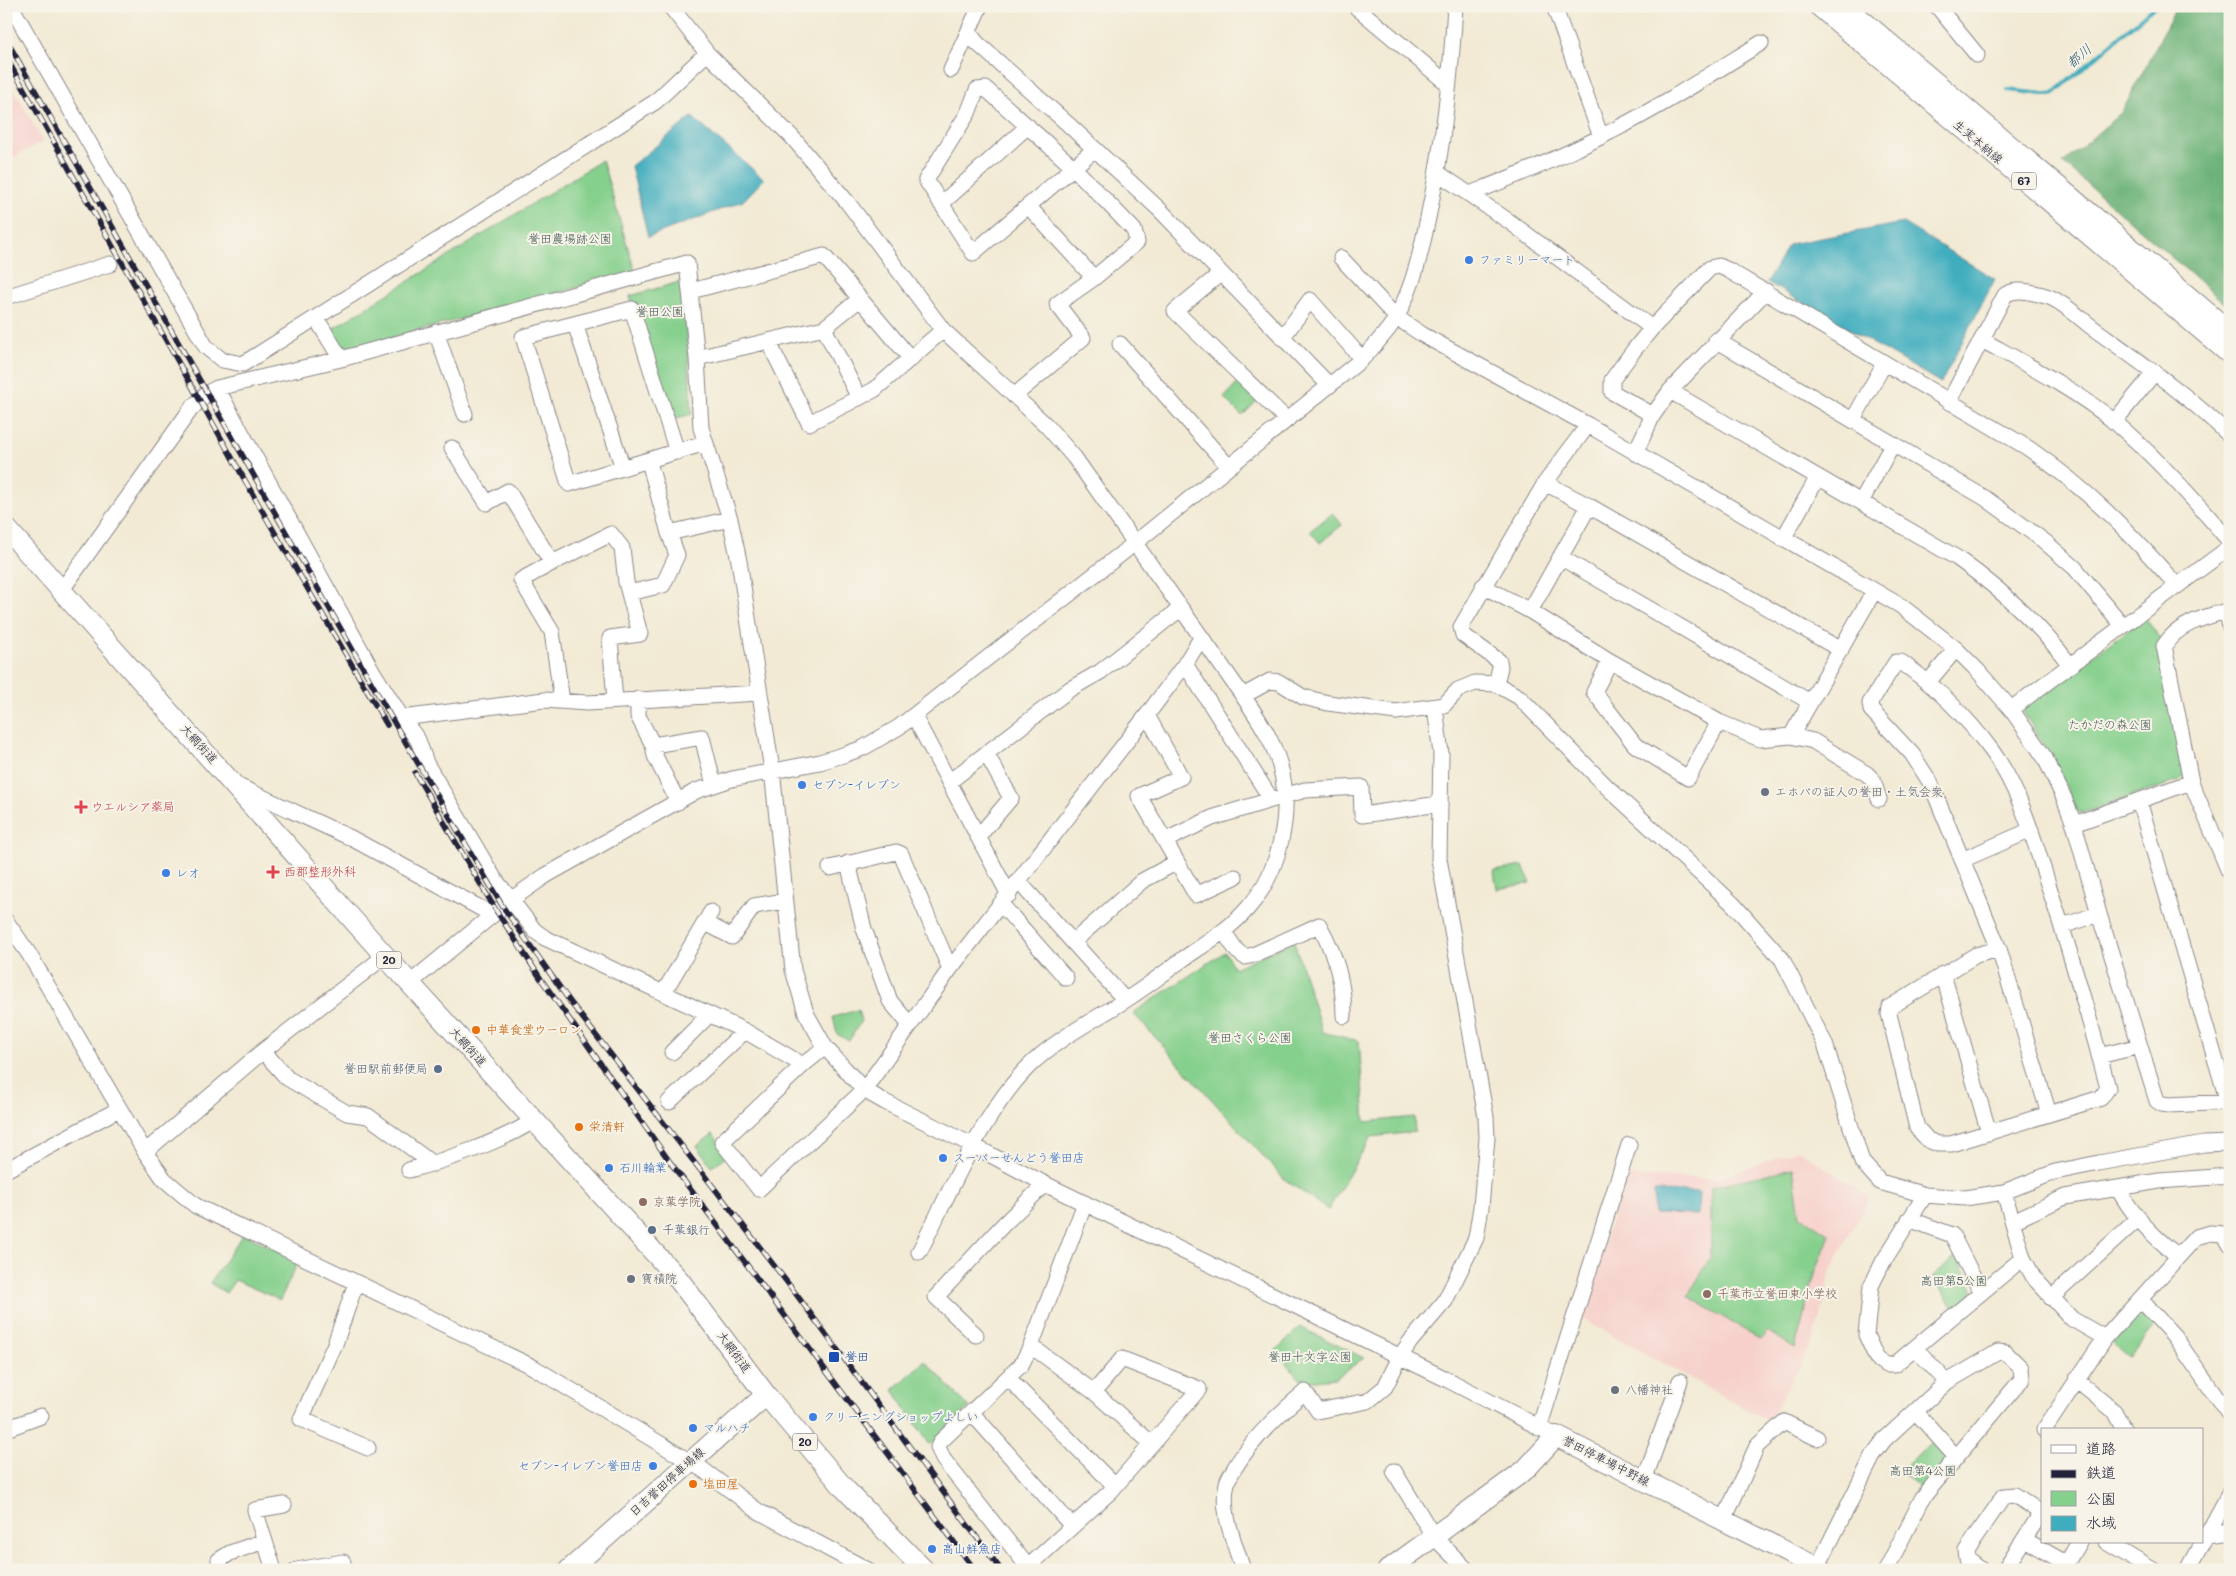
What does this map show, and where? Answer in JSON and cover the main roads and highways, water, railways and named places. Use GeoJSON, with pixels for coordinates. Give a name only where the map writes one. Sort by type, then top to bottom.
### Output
{"type":"FeatureCollection","features":[{"type":"Feature","properties":{"kind":"main road","name":"生実本納線"},"geometry":{"type":"LineString","coordinates":[[1819,6],[2230,354]]}},
{"type":"Feature","properties":{"kind":"main road","name":"生実本納線"},"geometry":{"type":"LineString","coordinates":[[1845,6],[2230,332]]}},
{"type":"Feature","properties":{"kind":"main road","name":"大網街道"},"geometry":{"type":"LineString","coordinates":[[6,528],[235,784],[385,956],[679,1280],[766,1396],[844,1488],[924,1570]]}},
{"type":"Feature","properties":{"kind":"main road","name":"日吉誉田停車場線"},"geometry":{"type":"LineString","coordinates":[[569,1570],[766,1396]]}},
{"type":"Feature","properties":{"kind":"main road","name":"誉田停車場中野線"},"geometry":{"type":"LineString","coordinates":[[1388,1570],[1525,1470],[1548,1432],[1820,1569]]}},
{"type":"Feature","properties":{"kind":"water"},"geometry":{"type":"Polygon","coordinates":[[[692,117],[764,179],[743,201],[648,237],[631,166],[692,117]]]}},
{"type":"Feature","properties":{"kind":"water"},"geometry":{"type":"Polygon","coordinates":[[[1903,223],[1995,279],[1941,383],[1767,282],[1789,244],[1903,223]]]}},
{"type":"Feature","properties":{"kind":"water"},"geometry":{"type":"Polygon","coordinates":[[[1654,1191],[1699,1192],[1698,1215],[1654,1214],[1654,1191]]]}},
{"type":"Feature","properties":{"kind":"waterway","name":"都川"},"geometry":{"type":"LineString","coordinates":[[2008,90],[2052,95],[2155,6]]}},
{"type":"Feature","properties":{"kind":"railway"},"geometry":{"type":"LineString","coordinates":[[6,39],[400,733],[503,907],[571,1003],[793,1290],[1001,1570]]}},
{"type":"Feature","properties":{"kind":"railway"},"geometry":{"type":"LineString","coordinates":[[6,57],[260,507],[387,725]]}},
{"type":"Feature","properties":{"kind":"railway"},"geometry":{"type":"LineString","coordinates":[[415,773],[497,912],[541,979],[670,1162],[975,1570]]}},
{"type":"Feature","properties":{"kind":"place","name":"ファミリーマート"},"geometry":{"type":"Point","coordinates":[1469,260]}},
{"type":"Feature","properties":{"kind":"place","name":"セブン-イレブン"},"geometry":{"type":"Point","coordinates":[802,785]}},
{"type":"Feature","properties":{"kind":"place","name":"エホバの証人の誉田・土気会衆"},"geometry":{"type":"Point","coordinates":[1765,792]}},
{"type":"Feature","properties":{"kind":"place","name":"ウエルシア薬局"},"geometry":{"type":"Point","coordinates":[81,807]}},
{"type":"Feature","properties":{"kind":"place","name":"西郡整形外科"},"geometry":{"type":"Point","coordinates":[273,872]}},
{"type":"Feature","properties":{"kind":"place","name":"レオ"},"geometry":{"type":"Point","coordinates":[166,873]}},
{"type":"Feature","properties":{"kind":"place","name":"中華食堂ウーロン"},"geometry":{"type":"Point","coordinates":[476,1030]}},
{"type":"Feature","properties":{"kind":"place","name":"誉田駅前郵便局"},"geometry":{"type":"Point","coordinates":[438,1069]}},
{"type":"Feature","properties":{"kind":"place","name":"栄清軒"},"geometry":{"type":"Point","coordinates":[579,1127]}},
{"type":"Feature","properties":{"kind":"place","name":"スーパーせんどう誉田店"},"geometry":{"type":"Point","coordinates":[943,1158]}},
{"type":"Feature","properties":{"kind":"place","name":"石川輪業"},"geometry":{"type":"Point","coordinates":[609,1168]}},
{"type":"Feature","properties":{"kind":"place","name":"京葉学院"},"geometry":{"type":"Point","coordinates":[643,1202]}},
{"type":"Feature","properties":{"kind":"place","name":"千葉銀行"},"geometry":{"type":"Point","coordinates":[652,1230]}},
{"type":"Feature","properties":{"kind":"place","name":"寶積院"},"geometry":{"type":"Point","coordinates":[631,1279]}},
{"type":"Feature","properties":{"kind":"place","name":"千葉市立誉田東小学校"},"geometry":{"type":"Point","coordinates":[1707,1294]}},
{"type":"Feature","properties":{"kind":"place","name":"誉田"},"geometry":{"type":"Point","coordinates":[834,1357]}},
{"type":"Feature","properties":{"kind":"place","name":"八幡神社"},"geometry":{"type":"Point","coordinates":[1615,1390]}},
{"type":"Feature","properties":{"kind":"place","name":"クリーニングショップよしい"},"geometry":{"type":"Point","coordinates":[813,1417]}},
{"type":"Feature","properties":{"kind":"place","name":"マルハチ"},"geometry":{"type":"Point","coordinates":[693,1428]}},
{"type":"Feature","properties":{"kind":"place","name":"セブン-イレブン誉田店"},"geometry":{"type":"Point","coordinates":[653,1466]}},
{"type":"Feature","properties":{"kind":"place","name":"塩田屋"},"geometry":{"type":"Point","coordinates":[693,1484]}},
{"type":"Feature","properties":{"kind":"place","name":"高山鮮魚店"},"geometry":{"type":"Point","coordinates":[932,1549]}},
{"type":"Feature","properties":{"kind":"park label","name":"誉田農場跡公園"},"geometry":{"type":"Point","coordinates":[570,239]}},
{"type":"Feature","properties":{"kind":"park label","name":"誉田公園"},"geometry":{"type":"Point","coordinates":[660,312]}},
{"type":"Feature","properties":{"kind":"park label","name":"たかだの森公園"},"geometry":{"type":"Point","coordinates":[2110,725]}},
{"type":"Feature","properties":{"kind":"park label","name":"誉田さくら公園"},"geometry":{"type":"Point","coordinates":[1250,1038]}},
{"type":"Feature","properties":{"kind":"park label","name":"高田第5公園"},"geometry":{"type":"Point","coordinates":[1954,1281]}},
{"type":"Feature","properties":{"kind":"park label","name":"誉田十文字公園"},"geometry":{"type":"Point","coordinates":[1310,1357]}},
{"type":"Feature","properties":{"kind":"park label","name":"高田第4公園"},"geometry":{"type":"Point","coordinates":[1923,1471]}}]}
